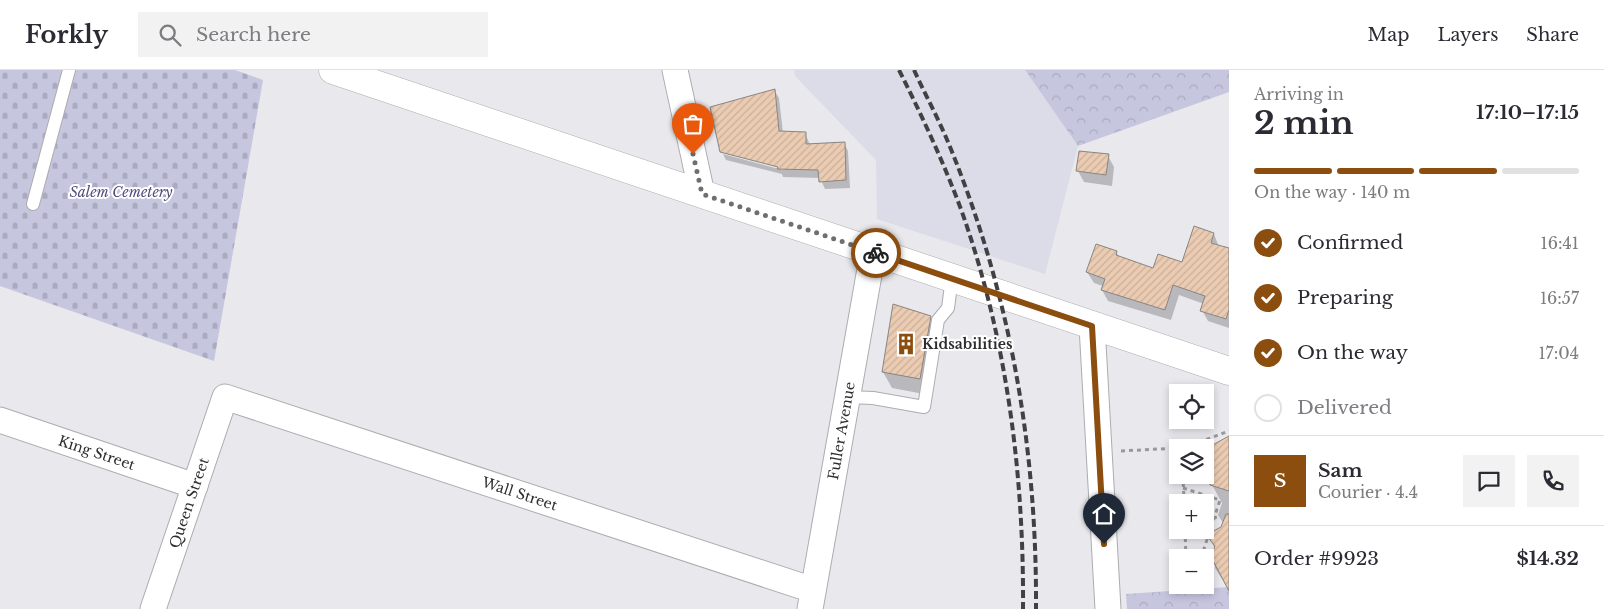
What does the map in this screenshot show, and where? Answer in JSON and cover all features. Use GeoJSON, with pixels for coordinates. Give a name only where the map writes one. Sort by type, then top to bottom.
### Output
{"type":"FeatureCollection","features":[{"type":"Feature","properties":{"kind":"main road"},"geometry":{"type":"LineString","coordinates":[[332,70],[1229,371]]}},
{"type":"Feature","properties":{"kind":"street"},"geometry":{"type":"LineString","coordinates":[[675,70],[702,194]]}},
{"type":"Feature","properties":{"kind":"street","name":"Fuller Avenue"},"geometry":{"type":"LineString","coordinates":[[812,599],[872,252]]}},
{"type":"Feature","properties":{"kind":"street"},"geometry":{"type":"LineString","coordinates":[[1092,326],[1108,609]]}},
{"type":"Feature","properties":{"kind":"street","name":"Queen Street"},"geometry":{"type":"LineString","coordinates":[[153,609],[225,397]]}},
{"type":"Feature","properties":{"kind":"street","name":"Wall Street"},"geometry":{"type":"LineString","coordinates":[[225,397],[812,599]]}},
{"type":"Feature","properties":{"kind":"street","name":"King Street"},"geometry":{"type":"LineString","coordinates":[[0,420],[195,486]]}},
{"type":"Feature","properties":{"kind":"lane"},"geometry":{"type":"LineString","coordinates":[[33,204],[69,70]]}},
{"type":"Feature","properties":{"kind":"lane"},"geometry":{"type":"LineString","coordinates":[[847,397],[873,398],[924,407],[938,320],[948,308],[952,278]]}},
{"type":"Feature","properties":{"kind":"path"},"geometry":{"type":"LineString","coordinates":[[1208,439],[1229,431]]}},
{"type":"Feature","properties":{"kind":"path"},"geometry":{"type":"LineString","coordinates":[[1116,451],[1169,448]]}},
{"type":"Feature","properties":{"kind":"path"},"geometry":{"type":"LineString","coordinates":[[1183,484],[1183,494]]}},
{"type":"Feature","properties":{"kind":"path"},"geometry":{"type":"LineString","coordinates":[[1183,488],[1202,494]]}},
{"type":"Feature","properties":{"kind":"path"},"geometry":{"type":"LineString","coordinates":[[1214,498],[1220,500],[1214,518]]}},
{"type":"Feature","properties":{"kind":"path"},"geometry":{"type":"LineString","coordinates":[[1214,518],[1218,517]]}},
{"type":"Feature","properties":{"kind":"shaded area"},"geometry":{"type":"Polygon","coordinates":[[[794,70],[1025,70],[1078,146],[1045,274],[877,219],[876,160],[795,76],[794,70]]]}},
{"type":"Feature","properties":{"kind":"green space","name":"Salem Cemetery"},"geometry":{"type":"Polygon","coordinates":[[[0,70],[235,70],[263,80],[214,361],[0,286],[0,70]]]}},
{"type":"Feature","properties":{"kind":"green space"},"geometry":{"type":"Polygon","coordinates":[[[1025,70],[1229,70],[1229,92],[1078,146],[1025,70]]]}},
{"type":"Feature","properties":{"kind":"green space"},"geometry":{"type":"Polygon","coordinates":[[[1229,587],[1229,609],[1127,609],[1126,594],[1169,591],[1169,594],[1214,594],[1214,588],[1229,587]]]}},
{"type":"Feature","properties":{"kind":"building"},"geometry":{"type":"Polygon","coordinates":[[[775,89],[779,131],[806,132],[806,144],[845,142],[846,180],[819,182],[818,170],[777,169],[778,167],[720,152],[710,107],[775,89]]]}},
{"type":"Feature","properties":{"kind":"building"},"geometry":{"type":"Polygon","coordinates":[[[1079,151],[1109,154],[1106,175],[1076,171],[1079,151]]]}},
{"type":"Feature","properties":{"kind":"building"},"geometry":{"type":"Polygon","coordinates":[[[1194,226],[1214,233],[1211,243],[1229,248],[1229,310],[1226,319],[1200,311],[1205,296],[1173,285],[1165,310],[1101,290],[1105,279],[1086,272],[1096,244],[1117,251],[1116,255],[1153,268],[1158,254],[1182,262],[1194,226]]]}},
{"type":"Feature","properties":{"kind":"building","name":"Kidsabilities"},"geometry":{"type":"Polygon","coordinates":[[[893,304],[931,316],[920,379],[882,372],[893,304]]]}},
{"type":"Feature","properties":{"kind":"building"},"geometry":{"type":"Polygon","coordinates":[[[1229,436],[1229,491],[1210,484],[1214,484],[1214,444],[1229,436]]]}},
{"type":"Feature","properties":{"kind":"building"},"geometry":{"type":"Polygon","coordinates":[[[1226,514],[1229,514],[1229,591],[1214,563],[1215,546],[1209,539],[1214,539],[1214,531],[1221,527],[1226,514]]]}},
{"type":"Feature","properties":{"kind":"railway"},"geometry":{"type":"LineString","coordinates":[[899,70],[932,140],[962,212],[978,260],[991,309],[1010,408],[1016,458],[1023,558],[1023,609]]}},
{"type":"Feature","properties":{"kind":"railway"},"geometry":{"type":"LineString","coordinates":[[914,70],[944,133],[970,198],[988,255],[1003,313],[1016,371],[1025,430],[1035,549],[1036,609]]}},
{"type":"Feature","properties":{"kind":"way so far"},"geometry":{"type":"LineString","coordinates":[[693,154],[702,194],[876,253]]}},
{"type":"Feature","properties":{"kind":"place","name":"Kidsabilities"},"geometry":{"type":"Point","coordinates":[906,344]}},
{"type":"Feature","properties":{"kind":"route"},"geometry":{"type":"LineString","coordinates":[[876,253],[1092,326],[1104,544]]}}]}
